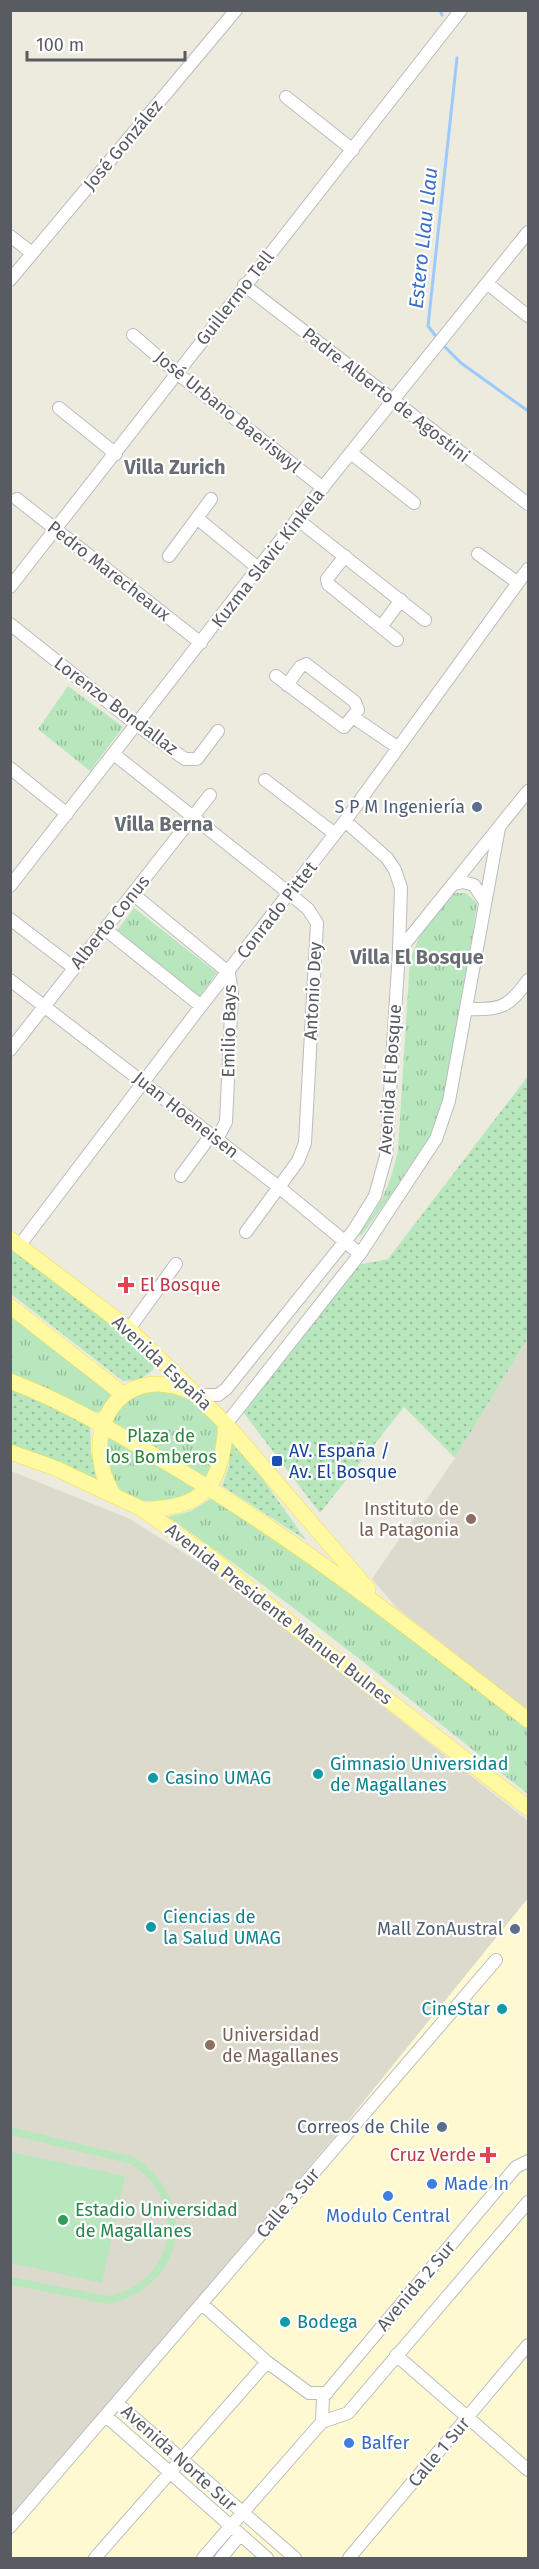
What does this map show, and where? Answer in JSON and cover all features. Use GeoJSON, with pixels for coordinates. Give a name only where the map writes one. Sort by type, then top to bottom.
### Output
{"type":"FeatureCollection","features":[{"type":"Feature","properties":{"kind":"main road","name":"Avenida España"},"geometry":{"type":"LineString","coordinates":[[15,1242],[129,1329],[197,1395],[226,1424],[322,1538],[390,1614]]}},
{"type":"Feature","properties":{"kind":"main road"},"geometry":{"type":"LineString","coordinates":[[10,1306],[124,1395]]}},
{"type":"Feature","properties":{"kind":"main road"},"geometry":{"type":"LineString","coordinates":[[10,1381],[102,1425],[209,1487],[318,1560],[528,1719]]}},
{"type":"Feature","properties":{"kind":"main road"},"geometry":{"type":"LineString","coordinates":[[113,1494],[99,1463],[99,1437],[102,1425],[111,1408],[124,1395],[156,1384],[178,1386],[197,1395]]}},
{"type":"Feature","properties":{"kind":"main road"},"geometry":{"type":"LineString","coordinates":[[142,1509],[161,1509],[185,1504],[209,1487],[221,1461],[226,1424]]}},
{"type":"Feature","properties":{"kind":"main road","name":"Avenida Presidente Manuel Bulnes"},"geometry":{"type":"LineString","coordinates":[[10,1452],[55,1468],[142,1509],[218,1562],[302,1633],[528,1808]]}},
{"type":"Feature","properties":{"kind":"street","name":"José González"},"geometry":{"type":"LineString","coordinates":[[10,280],[236,10]]}},
{"type":"Feature","properties":{"kind":"street","name":"Guillermo Tell"},"geometry":{"type":"LineString","coordinates":[[10,586],[116,454],[244,285],[353,150],[461,10]]}},
{"type":"Feature","properties":{"kind":"street"},"geometry":{"type":"LineString","coordinates":[[286,97],[353,150]]}},
{"type":"Feature","properties":{"kind":"street","name":"Kuzma Slavic Kinkela"},"geometry":{"type":"LineString","coordinates":[[10,886],[115,755],[258,568],[394,402],[528,232]]}},
{"type":"Feature","properties":{"kind":"street"},"geometry":{"type":"LineString","coordinates":[[10,236],[32,253]]}},
{"type":"Feature","properties":{"kind":"street"},"geometry":{"type":"LineString","coordinates":[[488,284],[528,316]]}},
{"type":"Feature","properties":{"kind":"street","name":"Padre Alberto de Agostini"},"geometry":{"type":"LineString","coordinates":[[244,285],[528,504]]}},
{"type":"Feature","properties":{"kind":"street","name":"José Urbano Baeriswyl"},"geometry":{"type":"LineString","coordinates":[[133,335],[178,374],[323,488]]}},
{"type":"Feature","properties":{"kind":"street"},"geometry":{"type":"LineString","coordinates":[[59,408],[116,454]]}},
{"type":"Feature","properties":{"kind":"street"},"geometry":{"type":"LineString","coordinates":[[351,453],[414,503]]}},
{"type":"Feature","properties":{"kind":"street","name":"Pedro Marecheaux"},"geometry":{"type":"LineString","coordinates":[[17,499],[201,643]]}},
{"type":"Feature","properties":{"kind":"street"},"geometry":{"type":"LineString","coordinates":[[169,556],[211,499]]}},
{"type":"Feature","properties":{"kind":"street"},"geometry":{"type":"LineString","coordinates":[[197,518],[258,568]]}},
{"type":"Feature","properties":{"kind":"street"},"geometry":{"type":"LineString","coordinates":[[297,519],[425,620]]}},
{"type":"Feature","properties":{"kind":"street"},"geometry":{"type":"LineString","coordinates":[[478,554],[518,583]]}},
{"type":"Feature","properties":{"kind":"street"},"geometry":{"type":"LineString","coordinates":[[345,556],[327,579],[328,584],[397,640]]}},
{"type":"Feature","properties":{"kind":"street","name":"Conrado Pittet"},"geometry":{"type":"LineString","coordinates":[[15,1242],[201,1005],[229,973],[345,821],[528,569]]}},
{"type":"Feature","properties":{"kind":"street"},"geometry":{"type":"LineString","coordinates":[[381,627],[401,600]]}},
{"type":"Feature","properties":{"kind":"street","name":"Lorenzo Bondallaz"},"geometry":{"type":"LineString","coordinates":[[10,624],[137,725],[185,759],[197,759],[218,731]]}},
{"type":"Feature","properties":{"kind":"street"},"geometry":{"type":"LineString","coordinates":[[276,676],[287,685],[341,725],[347,725],[358,710],[356,702],[308,665],[304,664],[300,667],[287,685]]}},
{"type":"Feature","properties":{"kind":"street"},"geometry":{"type":"LineString","coordinates":[[353,717],[397,747]]}},
{"type":"Feature","properties":{"kind":"street","name":"Antonio Dey"},"geometry":{"type":"LineString","coordinates":[[115,755],[290,893],[308,909],[317,923],[305,1143],[298,1161],[246,1232]]}},
{"type":"Feature","properties":{"kind":"street"},"geometry":{"type":"LineString","coordinates":[[10,768],[68,814]]}},
{"type":"Feature","properties":{"kind":"street"},"geometry":{"type":"LineString","coordinates":[[265,780],[335,834]]}},
{"type":"Feature","properties":{"kind":"street","name":"Avenida El Bosque"},"geometry":{"type":"LineString","coordinates":[[197,1395],[218,1395],[226,1389],[354,1230],[375,1196],[386,1156],[399,951],[528,791]]}},
{"type":"Feature","properties":{"kind":"street","name":"Alberto Conus"},"geometry":{"type":"LineString","coordinates":[[10,1050],[210,795]]}},
{"type":"Feature","properties":{"kind":"street"},"geometry":{"type":"LineString","coordinates":[[345,821],[387,858],[395,870],[401,888],[399,951]]}},
{"type":"Feature","properties":{"kind":"street","name":"Avenida El Bosque"},"geometry":{"type":"LineString","coordinates":[[226,1424],[360,1254],[436,1139],[449,1101],[499,828]]}},
{"type":"Feature","properties":{"kind":"street"},"geometry":{"type":"LineString","coordinates":[[453,884],[463,882],[474,885],[485,902]]}},
{"type":"Feature","properties":{"kind":"street","name":"Emilio Bays"},"geometry":{"type":"LineString","coordinates":[[133,894],[229,973],[232,994],[226,1122],[181,1176]]}},
{"type":"Feature","properties":{"kind":"street"},"geometry":{"type":"LineString","coordinates":[[10,920],[74,968]]}},
{"type":"Feature","properties":{"kind":"street"},"geometry":{"type":"LineString","coordinates":[[105,929],[201,1005]]}},
{"type":"Feature","properties":{"kind":"street","name":"Juan Hoeneisen"},"geometry":{"type":"LineString","coordinates":[[10,980],[143,1081],[360,1254]]}},
{"type":"Feature","properties":{"kind":"street"},"geometry":{"type":"LineString","coordinates":[[466,1009],[494,1010],[505,1006],[528,980]]}},
{"type":"Feature","properties":{"kind":"street"},"geometry":{"type":"LineString","coordinates":[[129,1329],[176,1264]]}},
{"type":"Feature","properties":{"kind":"street","name":"Calle 3 Sur"},"geometry":{"type":"LineString","coordinates":[[10,2527],[496,1960]]}},
{"type":"Feature","properties":{"kind":"street","name":"Avenida 2 Sur"},"geometry":{"type":"LineString","coordinates":[[322,2422],[321,2402],[327,2393],[516,2167],[528,2161]]}},
{"type":"Feature","properties":{"kind":"street","name":"Avenida 2 Sur"},"geometry":{"type":"LineString","coordinates":[[203,2559],[322,2422],[348,2413],[528,2202]]}},
{"type":"Feature","properties":{"kind":"street"},"geometry":{"type":"LineString","coordinates":[[202,2304],[267,2362],[309,2393],[327,2393]]}},
{"type":"Feature","properties":{"kind":"street","name":"Calle 1 Sur"},"geometry":{"type":"LineString","coordinates":[[349,2559],[528,2345]]}},
{"type":"Feature","properties":{"kind":"street"},"geometry":{"type":"LineString","coordinates":[[396,2355],[528,2470]]}},
{"type":"Feature","properties":{"kind":"street"},"geometry":{"type":"LineString","coordinates":[[95,2559],[267,2362]]}},
{"type":"Feature","properties":{"kind":"street","name":"Avenida Norte Sur"},"geometry":{"type":"LineString","coordinates":[[117,2403],[295,2559]]}},
{"type":"Feature","properties":{"kind":"street","name":"Avenida Norte Sur"},"geometry":{"type":"LineString","coordinates":[[106,2416],[267,2559]]}},
{"type":"Feature","properties":{"kind":"street"},"geometry":{"type":"LineString","coordinates":[[221,2559],[240,2535]]}},
{"type":"Feature","properties":{"kind":"shaded area","name":"Instituto de la Patagonia"},"geometry":{"type":"Polygon","coordinates":[[[528,1338],[528,1711],[397,1608],[372,1579],[455,1458],[528,1338]]]}},
{"type":"Feature","properties":{"kind":"shaded area","name":"Universidad de Magallanes"},"geometry":{"type":"Polygon","coordinates":[[[11,1471],[128,1518],[208,1568],[528,1821],[528,1898],[342,2128],[11,2518],[11,1471]]]}},
{"type":"Feature","properties":{"kind":"shaded area"},"geometry":{"type":"Polygon","coordinates":[[[528,1898],[528,2558],[11,2558],[11,2518],[342,2128],[528,1898]]]}},
{"type":"Feature","properties":{"kind":"green space"},"geometry":{"type":"Polygon","coordinates":[[[68,686],[123,727],[90,771],[38,729],[68,686]]]}},
{"type":"Feature","properties":{"kind":"green space"},"geometry":{"type":"Polygon","coordinates":[[[452,893],[466,893],[477,903],[464,1000],[446,1090],[430,1136],[405,1176],[361,1236],[359,1234],[379,1204],[388,1185],[398,1150],[410,959],[422,931],[452,893]]]}},
{"type":"Feature","properties":{"kind":"green space"},"geometry":{"type":"Polygon","coordinates":[[[134,908],[217,973],[199,997],[116,932],[134,908]]]}},
{"type":"Feature","properties":{"kind":"green space"},"geometry":{"type":"Polygon","coordinates":[[[528,1076],[528,1338],[455,1458],[404,1407],[320,1513],[243,1412],[358,1265],[388,1259],[528,1076]]]}},
{"type":"Feature","properties":{"kind":"green space"},"geometry":{"type":"Polygon","coordinates":[[[10,1244],[151,1354],[154,1361],[153,1370],[139,1380],[123,1381],[11,1294],[10,1244]]]}},
{"type":"Feature","properties":{"kind":"green space"},"geometry":{"type":"Polygon","coordinates":[[[10,1311],[109,1386],[110,1397],[102,1411],[92,1413],[11,1376],[10,1311]]]}},
{"type":"Feature","properties":{"kind":"green space"},"geometry":{"type":"Polygon","coordinates":[[[10,1384],[90,1426],[91,1452],[97,1481],[11,1453],[10,1384]]]}},
{"type":"Feature","properties":{"kind":"green space","name":"Plaza de los Bomberos"},"geometry":{"type":"Polygon","coordinates":[[[173,1388],[204,1406],[217,1426],[220,1438],[218,1462],[189,1499],[143,1503],[113,1483],[103,1461],[111,1415],[138,1392],[173,1388]]]}},
{"type":"Feature","properties":{"kind":"green space"},"geometry":{"type":"Polygon","coordinates":[[[231,1439],[235,1440],[306,1540],[222,1486],[229,1466],[231,1439]]]}},
{"type":"Feature","properties":{"kind":"green space"},"geometry":{"type":"Polygon","coordinates":[[[215,1496],[363,1597],[528,1725],[528,1794],[306,1617],[168,1517],[191,1511],[215,1496]]]}},
{"type":"Feature","properties":{"kind":"green space","name":"Estadio Universidad de Magallanes"},"geometry":{"type":"Polygon","coordinates":[[[11,2127],[134,2157],[155,2175],[169,2196],[175,2218],[175,2240],[168,2261],[154,2280],[134,2295],[108,2304],[11,2285],[11,2277],[108,2296],[131,2288],[149,2275],[161,2258],[167,2239],[167,2218],[162,2198],[149,2180],[131,2164],[11,2135],[11,2127]]]}},
{"type":"Feature","properties":{"kind":"green space","name":"Estadio Universidad de Magallanes"},"geometry":{"type":"Polygon","coordinates":[[[11,2152],[125,2176],[102,2283],[11,2263],[11,2152]]]}},
{"type":"Feature","properties":{"kind":"waterway","name":"Estero Llau Llau"},"geometry":{"type":"LineString","coordinates":[[440,10],[442,15]]}},
{"type":"Feature","properties":{"kind":"waterway","name":"Estero Llau Llau"},"geometry":{"type":"LineString","coordinates":[[438,339],[428,326],[457,58]]}},
{"type":"Feature","properties":{"kind":"waterway","name":"Estero Llau Llau"},"geometry":{"type":"LineString","coordinates":[[442,344],[461,363],[528,411]]}},
{"type":"Feature","properties":{"kind":"place","name":"S P M Ingeniería"},"geometry":{"type":"Point","coordinates":[477,807]}},
{"type":"Feature","properties":{"kind":"place","name":"El Bosque"},"geometry":{"type":"Point","coordinates":[126,1285]}},
{"type":"Feature","properties":{"kind":"place","name":"AV. España / Av. El Bosque"},"geometry":{"type":"Point","coordinates":[277,1461]}},
{"type":"Feature","properties":{"kind":"place","name":"Instituto de la Patagonia"},"geometry":{"type":"Point","coordinates":[471,1519]}},
{"type":"Feature","properties":{"kind":"place","name":"Gimnasio Universidad de Magallanes"},"geometry":{"type":"Point","coordinates":[318,1774]}},
{"type":"Feature","properties":{"kind":"place","name":"Casino UMAG"},"geometry":{"type":"Point","coordinates":[153,1778]}},
{"type":"Feature","properties":{"kind":"place","name":"Ciencias de la Salud UMAG"},"geometry":{"type":"Point","coordinates":[151,1927]}},
{"type":"Feature","properties":{"kind":"place","name":"Mall ZonAustral"},"geometry":{"type":"Point","coordinates":[515,1929]}},
{"type":"Feature","properties":{"kind":"place","name":"CineStar"},"geometry":{"type":"Point","coordinates":[502,2009]}},
{"type":"Feature","properties":{"kind":"place","name":"Universidad de Magallanes"},"geometry":{"type":"Point","coordinates":[210,2045]}},
{"type":"Feature","properties":{"kind":"place","name":"Correos de Chile"},"geometry":{"type":"Point","coordinates":[442,2127]}},
{"type":"Feature","properties":{"kind":"place","name":"Cruz Verde"},"geometry":{"type":"Point","coordinates":[488,2155]}},
{"type":"Feature","properties":{"kind":"place","name":"Made In"},"geometry":{"type":"Point","coordinates":[432,2184]}},
{"type":"Feature","properties":{"kind":"place","name":"Modulo Central"},"geometry":{"type":"Point","coordinates":[388,2196]}},
{"type":"Feature","properties":{"kind":"place","name":"Estadio Universidad de Magallanes"},"geometry":{"type":"Point","coordinates":[63,2220]}},
{"type":"Feature","properties":{"kind":"place","name":"Bodega"},"geometry":{"type":"Point","coordinates":[285,2322]}},
{"type":"Feature","properties":{"kind":"place","name":"Balfer"},"geometry":{"type":"Point","coordinates":[349,2443]}},
{"type":"Feature","properties":{"kind":"district","name":"Villa Zurich"},"geometry":{"type":"Point","coordinates":[175,467]}},
{"type":"Feature","properties":{"kind":"district","name":"Villa Berna"},"geometry":{"type":"Point","coordinates":[164,824]}},
{"type":"Feature","properties":{"kind":"district","name":"Villa El Bosque"},"geometry":{"type":"Point","coordinates":[417,957]}}]}
